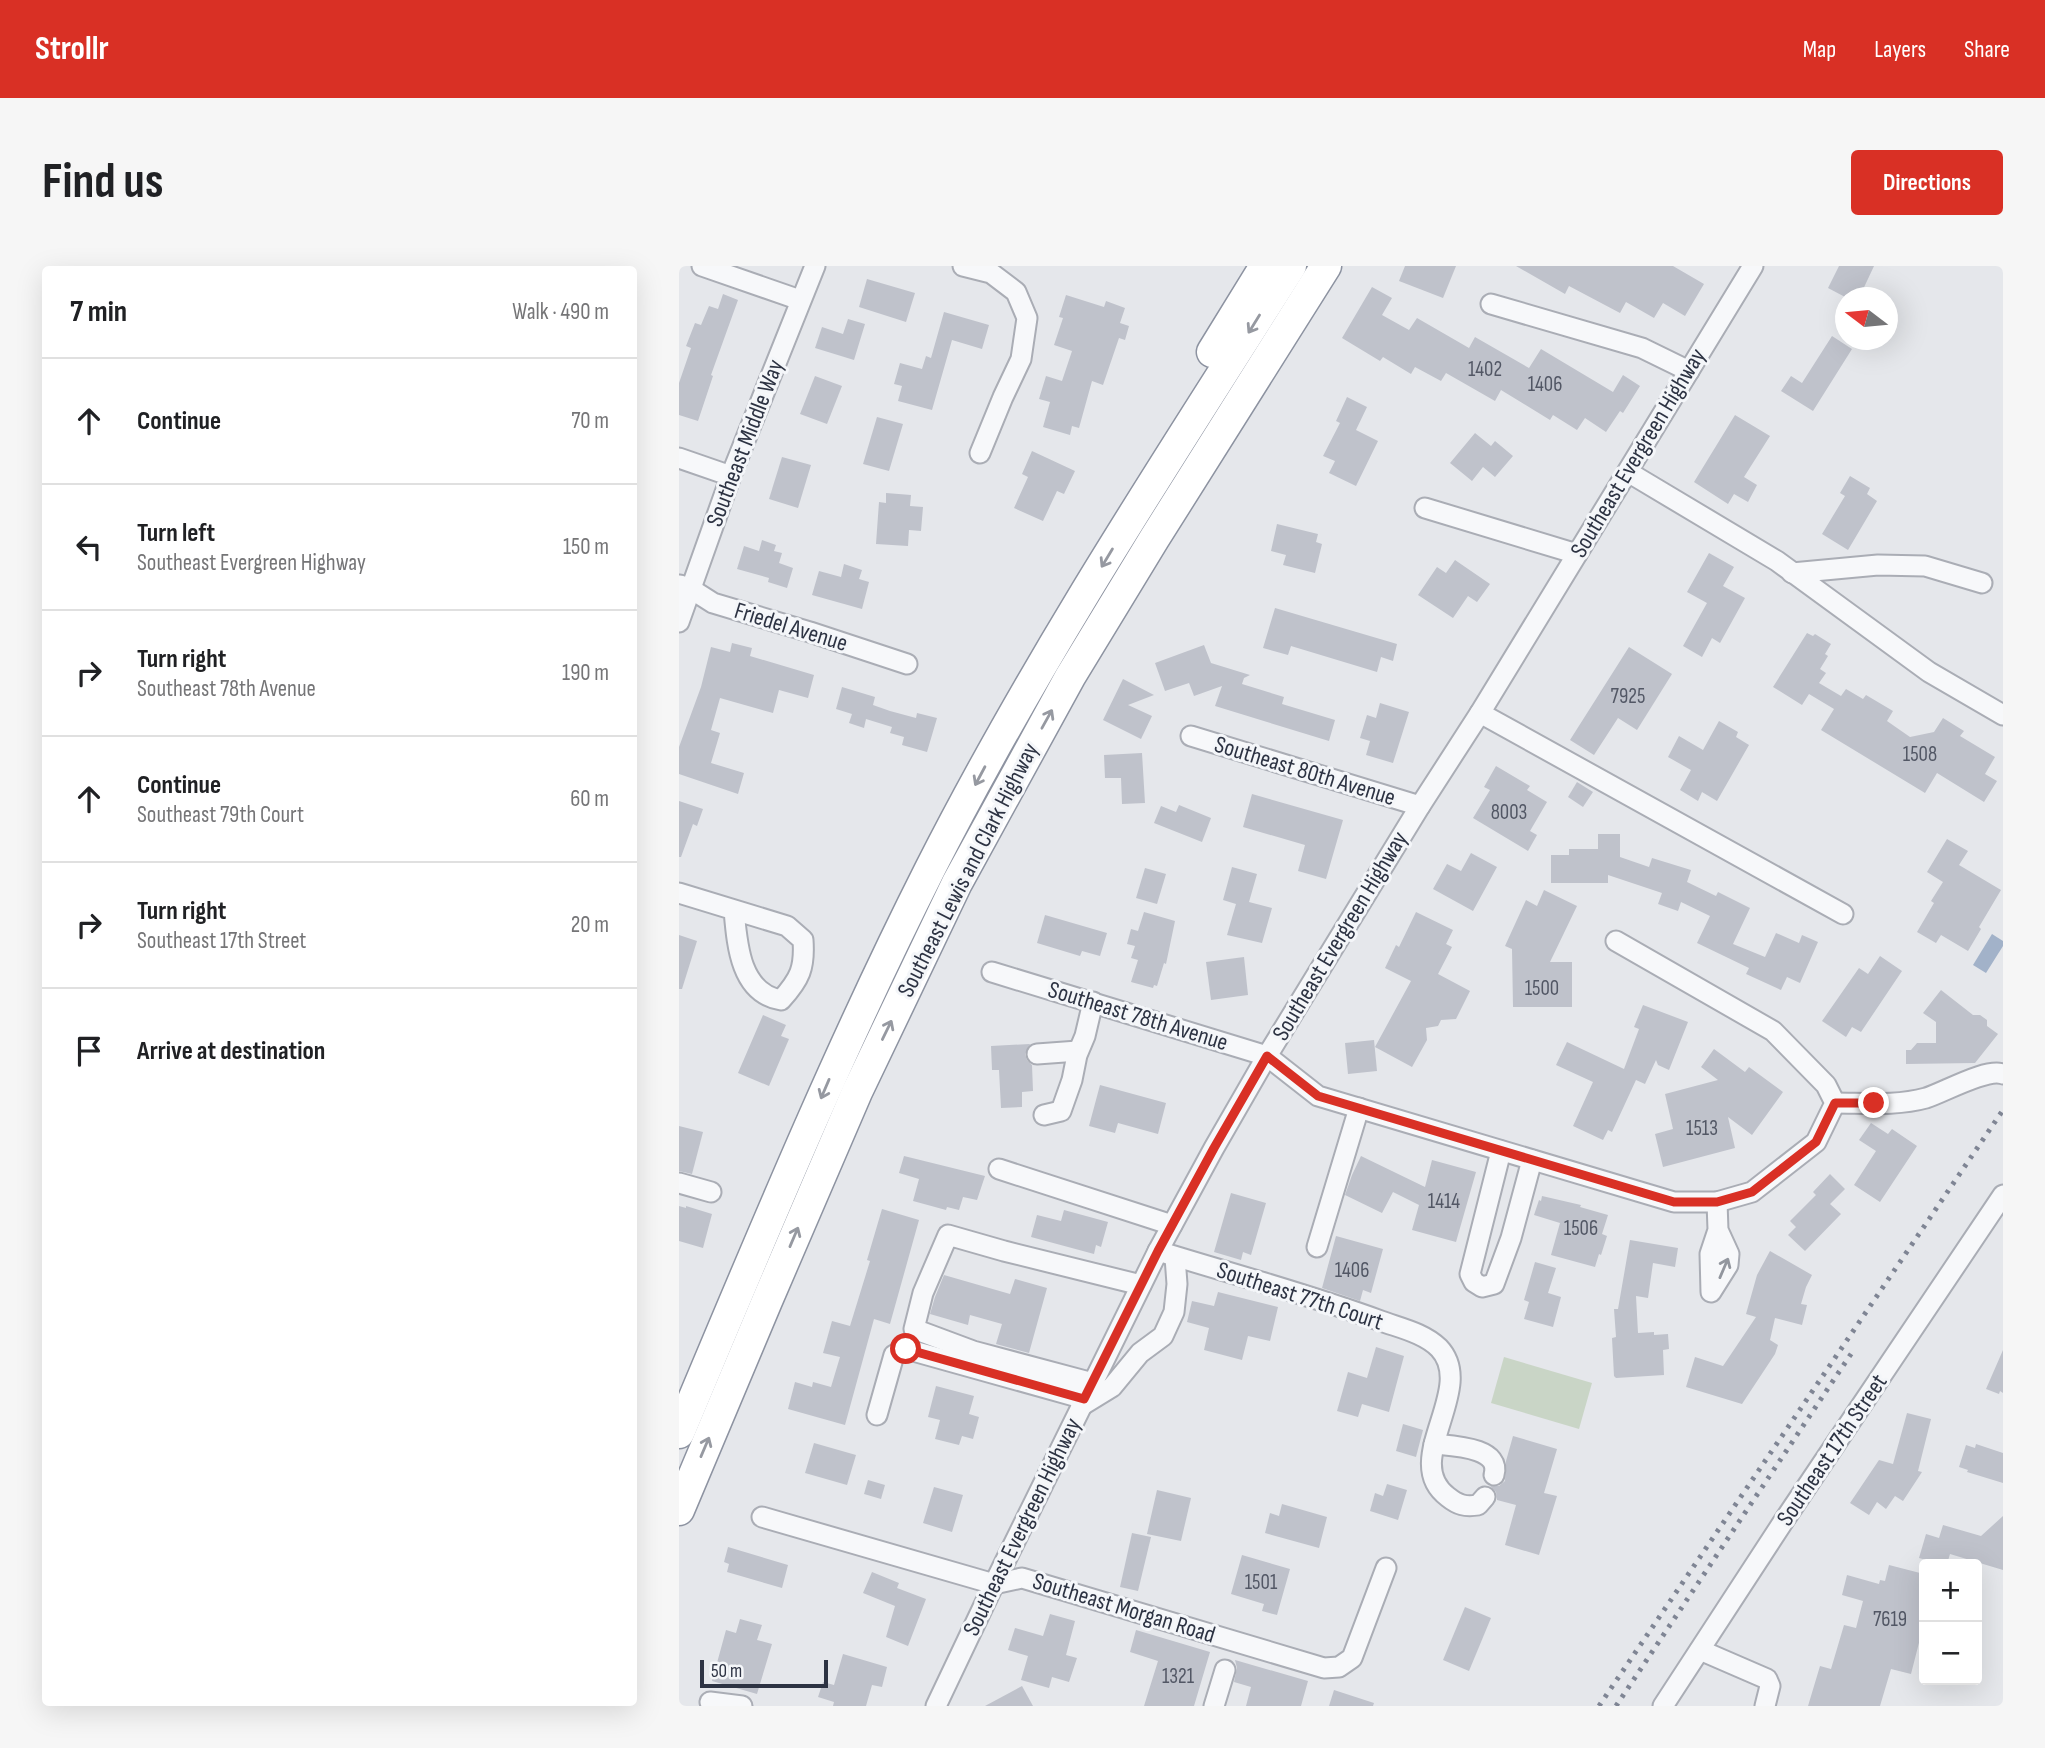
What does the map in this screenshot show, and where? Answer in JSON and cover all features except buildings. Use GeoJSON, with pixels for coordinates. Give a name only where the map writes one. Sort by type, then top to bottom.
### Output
{"type":"FeatureCollection","features":[{"type":"Feature","properties":{"kind":"highway"},"geometry":{"type":"LineString","coordinates":[[1128,523],[1164,432],[1265,266]]}},
{"type":"Feature","properties":{"kind":"highway","name":"Southeast Lewis and Clark Highway"},"geometry":{"type":"LineString","coordinates":[[679,1433],[830,1078],[930,870],[1041,667],[1128,523],[1291,266]]}},
{"type":"Feature","properties":{"kind":"highway","name":"Southeast Lewis and Clark Highway"},"geometry":{"type":"LineString","coordinates":[[679,1510],[857,1092],[957,883],[1070,677],[1154,539],[1318,278],[1334,266]]}},
{"type":"Feature","properties":{"kind":"street"},"geometry":{"type":"LineString","coordinates":[[702,266],[800,300]]}},
{"type":"Feature","properties":{"kind":"street","name":"Southeast Middle Way"},"geometry":{"type":"LineString","coordinates":[[679,622],[685,587],[815,266]]}},
{"type":"Feature","properties":{"kind":"street"},"geometry":{"type":"LineString","coordinates":[[963,266],[991,273],[1016,292],[1027,318],[1021,359],[980,453]]}},
{"type":"Feature","properties":{"kind":"street","name":"Southeast Evergreen Highway"},"geometry":{"type":"LineString","coordinates":[[936,1706],[1141,1284],[1167,1254],[1172,1225],[1214,1148],[1267,1056],[1753,266]]}},
{"type":"Feature","properties":{"kind":"street"},"geometry":{"type":"LineString","coordinates":[[1491,304],[1642,348],[1689,371]]}},
{"type":"Feature","properties":{"kind":"street"},"geometry":{"type":"LineString","coordinates":[[679,458],[731,476]]}},
{"type":"Feature","properties":{"kind":"street"},"geometry":{"type":"LineString","coordinates":[[1628,472],[1777,561],[1929,671],[2003,715]]}},
{"type":"Feature","properties":{"kind":"street"},"geometry":{"type":"LineString","coordinates":[[1425,508],[1577,554]]}},
{"type":"Feature","properties":{"kind":"street"},"geometry":{"type":"LineString","coordinates":[[1792,573],[1878,565],[1926,566],[1982,583]]}},
{"type":"Feature","properties":{"kind":"street","name":"Friedel Avenue"},"geometry":{"type":"LineString","coordinates":[[685,587],[713,603],[907,664]]}},
{"type":"Feature","properties":{"kind":"street"},"geometry":{"type":"LineString","coordinates":[[1480,712],[1843,914]]}},
{"type":"Feature","properties":{"kind":"street","name":"Southeast 80th Avenue"},"geometry":{"type":"LineString","coordinates":[[1191,736],[1420,806]]}},
{"type":"Feature","properties":{"kind":"street"},"geometry":{"type":"LineString","coordinates":[[679,893],[787,926],[803,940],[805,961],[801,972],[796,983],[781,1000],[768,998],[746,975],[738,950],[734,910]]}},
{"type":"Feature","properties":{"kind":"street"},"geometry":{"type":"LineString","coordinates":[[1616,942],[1773,1031],[1826,1085],[1835,1103],[1889,1103],[1926,1098],[1969,1080],[1997,1072],[2003,1074]]}},
{"type":"Feature","properties":{"kind":"street","name":"Southeast 78th Avenue"},"geometry":{"type":"LineString","coordinates":[[992,972],[1267,1056],[1318,1096],[1674,1202],[1717,1202],[1752,1192],[1816,1142],[1835,1103]]}},
{"type":"Feature","properties":{"kind":"street"},"geometry":{"type":"LineString","coordinates":[[1044,1115],[1061,1111],[1073,1080],[1078,1051],[1085,1036],[1093,1002]]}},
{"type":"Feature","properties":{"kind":"street"},"geometry":{"type":"LineString","coordinates":[[1037,1054],[1078,1051]]}},
{"type":"Feature","properties":{"kind":"street"},"geometry":{"type":"LineString","coordinates":[[1317,1247],[1359,1108]]}},
{"type":"Feature","properties":{"kind":"street"},"geometry":{"type":"LineString","coordinates":[[1501,1151],[1471,1275],[1482,1287],[1494,1284],[1511,1238],[1532,1160]]}},
{"type":"Feature","properties":{"kind":"street"},"geometry":{"type":"LineString","coordinates":[[999,1170],[1172,1225]]}},
{"type":"Feature","properties":{"kind":"street"},"geometry":{"type":"LineString","coordinates":[[679,1183],[711,1192]]}},
{"type":"Feature","properties":{"kind":"street","name":"Southeast 17th Street"},"geometry":{"type":"LineString","coordinates":[[1663,1706],[2003,1195]]}},
{"type":"Feature","properties":{"kind":"street"},"geometry":{"type":"LineString","coordinates":[[1717,1202],[1718,1230]]}},
{"type":"Feature","properties":{"kind":"street"},"geometry":{"type":"LineString","coordinates":[[1086,1396],[913,1329],[923,1293],[948,1235],[1141,1284]]}},
{"type":"Feature","properties":{"kind":"street"},"geometry":{"type":"LineString","coordinates":[[877,1415],[894,1355],[906,1349],[1086,1396],[1112,1387],[1140,1353],[1163,1336],[1174,1311],[1177,1284],[1167,1254]]}},
{"type":"Feature","properties":{"kind":"street","name":"Southeast 77th Court"},"geometry":{"type":"LineString","coordinates":[[1167,1254],[1357,1312],[1424,1337],[1439,1348],[1450,1371],[1450,1386],[1434,1444]]}},
{"type":"Feature","properties":{"kind":"street"},"geometry":{"type":"LineString","coordinates":[[1485,1497],[1478,1505],[1467,1506],[1458,1504],[1445,1495],[1436,1484],[1432,1473],[1434,1444],[1467,1448],[1482,1453],[1493,1461],[1494,1475]]}},
{"type":"Feature","properties":{"kind":"street","name":"Southeast Morgan Road"},"geometry":{"type":"LineString","coordinates":[[762,1517],[993,1584],[1022,1577],[1324,1668],[1339,1667],[1352,1658],[1386,1569]]}},
{"type":"Feature","properties":{"kind":"street"},"geometry":{"type":"LineString","coordinates":[[1700,1650],[1767,1679],[1770,1686],[1765,1706]]}},
{"type":"Feature","properties":{"kind":"street"},"geometry":{"type":"LineString","coordinates":[[1214,1706],[1225,1670]]}},
{"type":"Feature","properties":{"kind":"street"},"geometry":{"type":"LineString","coordinates":[[710,1702],[742,1706]]}},
{"type":"Feature","properties":{"kind":"green space"},"geometry":{"type":"Polygon","coordinates":[[[1504,1357],[1592,1383],[1579,1429],[1491,1403],[1504,1357]]]}},
{"type":"Feature","properties":{"kind":"water"},"geometry":{"type":"Polygon","coordinates":[[[1992,934],[2003,941],[2003,946],[1986,973],[1973,965],[1992,934]]]}},
{"type":"Feature","properties":{"kind":"railway"},"geometry":{"type":"LineString","coordinates":[[1599,1706],[2003,1110]]}},
{"type":"Feature","properties":{"kind":"railway"},"geometry":{"type":"LineString","coordinates":[[1616,1706],[1855,1348]]}},
{"type":"Feature","properties":{"kind":"route"},"geometry":{"type":"LineString","coordinates":[[906,1349],[1084,1399],[1158,1251],[1267,1056],[1318,1096],[1674,1202],[1717,1202],[1752,1192],[1816,1142],[1835,1103],[1874,1103]]}}]}
